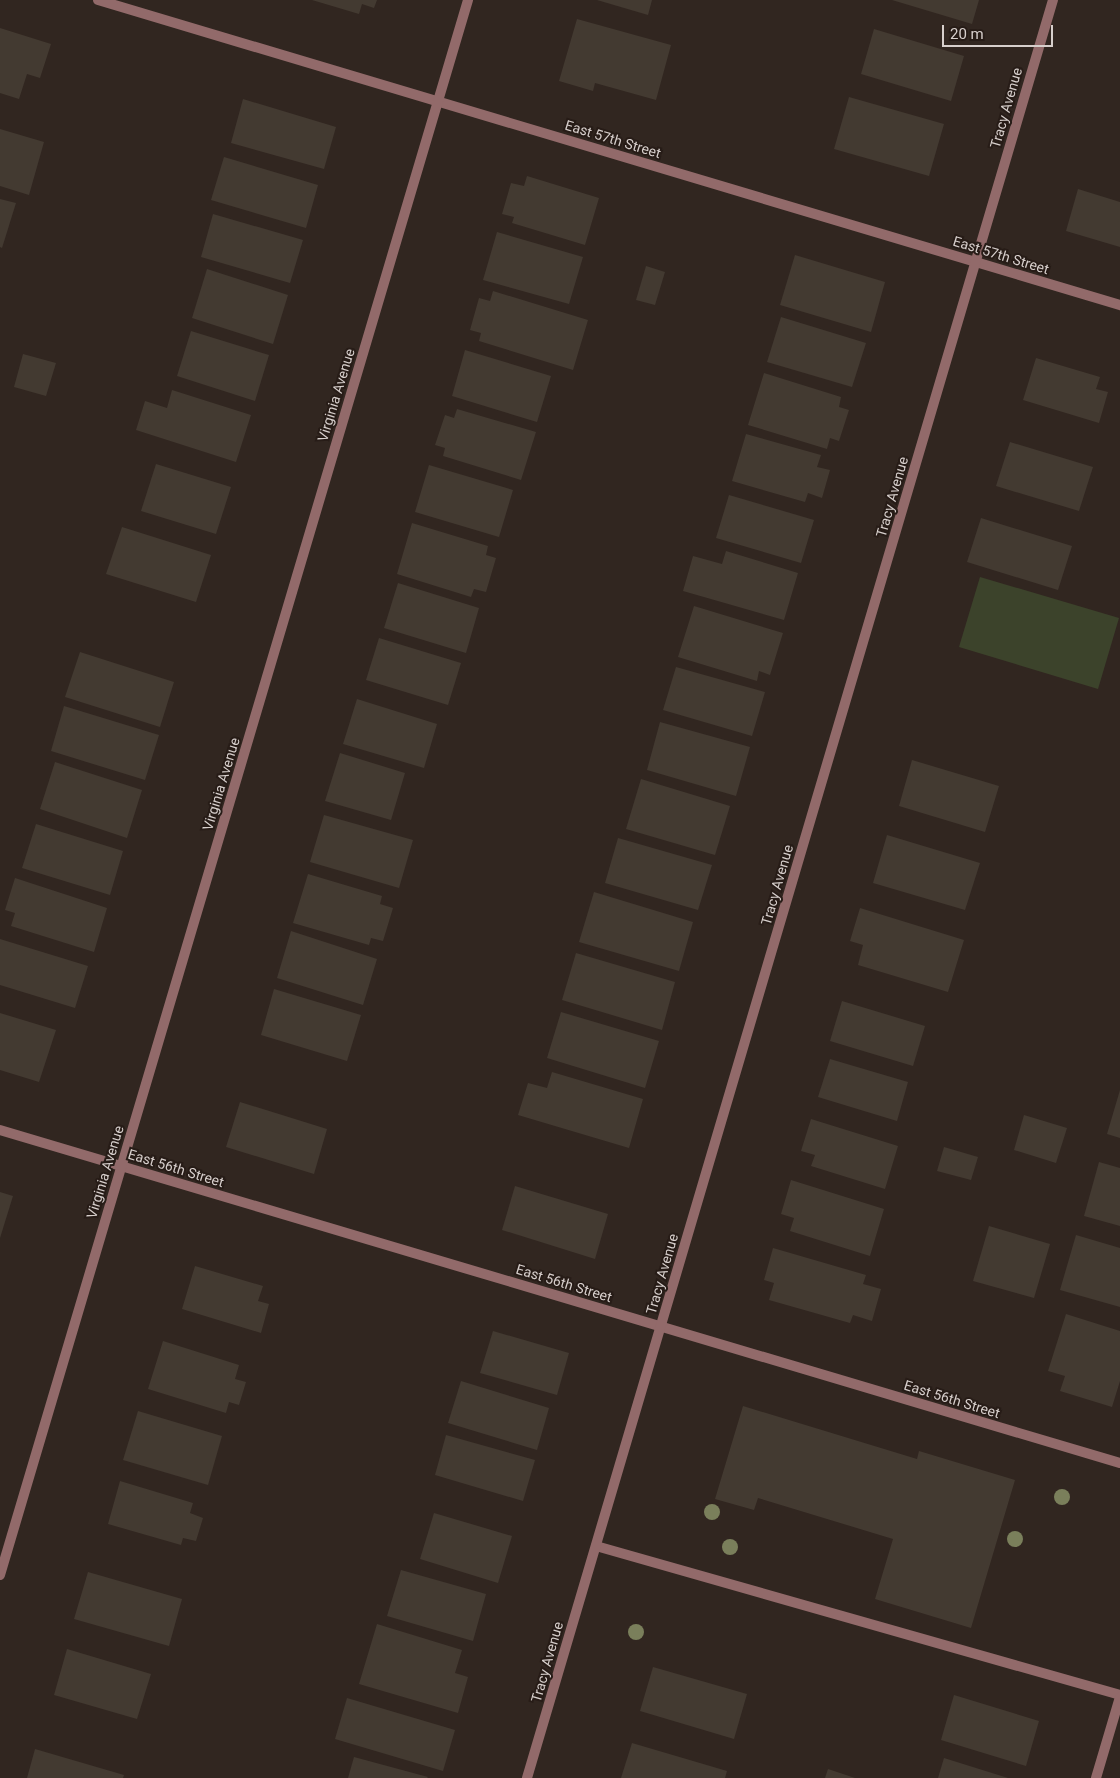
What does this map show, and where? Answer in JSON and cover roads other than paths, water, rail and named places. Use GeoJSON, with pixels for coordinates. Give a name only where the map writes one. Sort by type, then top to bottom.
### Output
{"type":"FeatureCollection","features":[{"type":"Feature","properties":{"kind":"street","name":"East 57th Street"},"geometry":{"type":"LineString","coordinates":[[98,0],[1120,305]]}},
{"type":"Feature","properties":{"kind":"street","name":"Virginia Avenue"},"geometry":{"type":"LineString","coordinates":[[0,1575],[468,0]]}},
{"type":"Feature","properties":{"kind":"street","name":"Tracy Avenue"},"geometry":{"type":"LineString","coordinates":[[527,1778],[1053,0]]}},
{"type":"Feature","properties":{"kind":"street","name":"East 56th Street"},"geometry":{"type":"LineString","coordinates":[[0,1130],[1120,1463]]}},
{"type":"Feature","properties":{"kind":"street"},"geometry":{"type":"LineString","coordinates":[[596,1546],[1120,1696],[1096,1778]]}}]}
